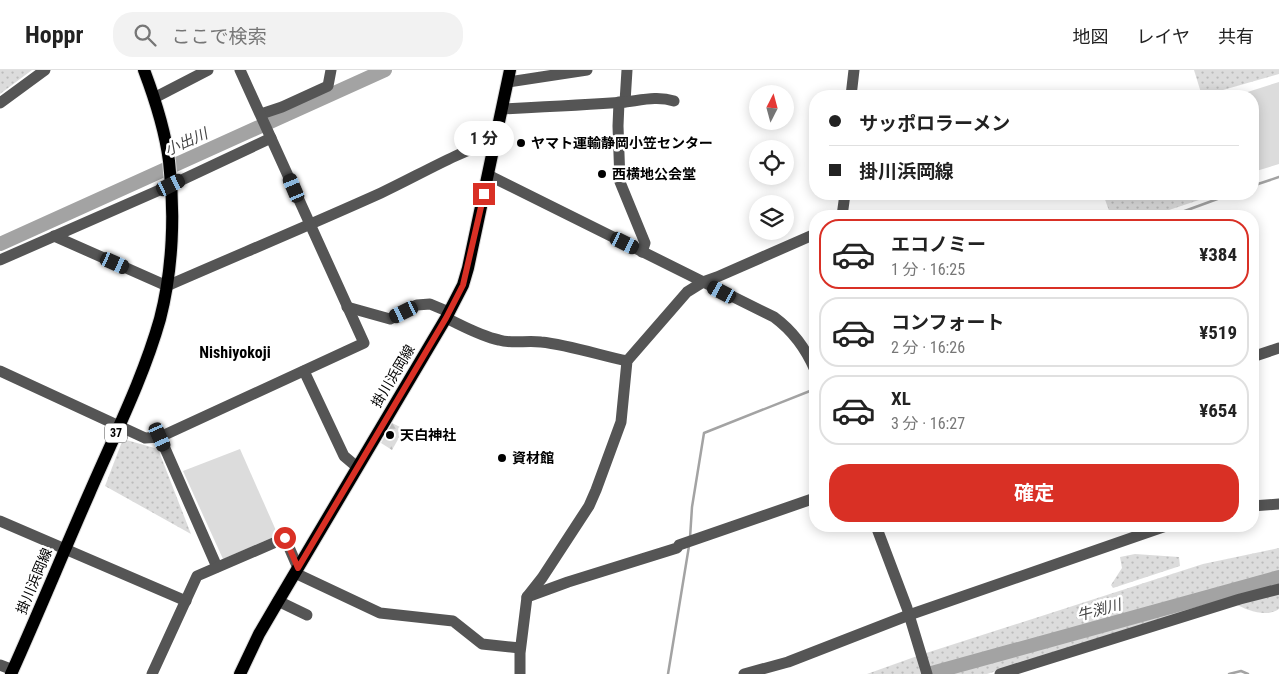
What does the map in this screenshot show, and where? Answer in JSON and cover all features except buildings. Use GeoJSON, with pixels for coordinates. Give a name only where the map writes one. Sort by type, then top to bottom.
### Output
{"type":"FeatureCollection","features":[{"type":"Feature","properties":{"kind":"main road","name":"掛川浜岡線"},"geometry":{"type":"LineString","coordinates":[[12,672],[139,381],[160,318],[167,286],[171,246],[170,182],[168,160],[154,98],[144,70]]}},
{"type":"Feature","properties":{"kind":"main road","name":"掛川浜岡線"},"geometry":{"type":"LineString","coordinates":[[240,674],[259,634],[463,285],[509,76]]}},
{"type":"Feature","properties":{"kind":"street"},"geometry":{"type":"LineString","coordinates":[[0,103],[45,70]]}},
{"type":"Feature","properties":{"kind":"street"},"geometry":{"type":"LineString","coordinates":[[154,98],[208,70]]}},
{"type":"Feature","properties":{"kind":"street"},"geometry":{"type":"LineString","coordinates":[[0,371],[145,438],[160,437],[364,343],[240,70]]}},
{"type":"Feature","properties":{"kind":"street"},"geometry":{"type":"LineString","coordinates":[[261,114],[282,107],[328,86],[331,70]]}},
{"type":"Feature","properties":{"kind":"street"},"geometry":{"type":"LineString","coordinates":[[509,76],[587,70]]}},
{"type":"Feature","properties":{"kind":"street"},"geometry":{"type":"LineString","coordinates":[[627,70],[618,126],[620,182],[645,243],[642,252]]}},
{"type":"Feature","properties":{"kind":"street"},"geometry":{"type":"LineString","coordinates":[[852,90],[854,70]]}},
{"type":"Feature","properties":{"kind":"street"},"geometry":{"type":"LineString","coordinates":[[502,110],[622,102],[651,98],[666,98],[674,101]]}},
{"type":"Feature","properties":{"kind":"street"},"geometry":{"type":"LineString","coordinates":[[0,260],[271,138]]}},
{"type":"Feature","properties":{"kind":"street"},"geometry":{"type":"LineString","coordinates":[[54,236],[167,286],[412,178],[473,148],[495,140]]}},
{"type":"Feature","properties":{"kind":"street"},"geometry":{"type":"LineString","coordinates":[[488,175],[763,311],[782,322],[809,357]]}},
{"type":"Feature","properties":{"kind":"street"},"geometry":{"type":"LineString","coordinates":[[520,674],[520,648],[527,597],[542,578],[589,506],[596,490],[621,422],[627,361],[687,292],[703,282],[809,237]]}},
{"type":"Feature","properties":{"kind":"street"},"geometry":{"type":"LineString","coordinates":[[347,307],[390,319],[417,306],[430,304],[447,315],[498,340],[508,342],[542,342],[627,361]]}},
{"type":"Feature","properties":{"kind":"street"},"geometry":{"type":"LineString","coordinates":[[1259,355],[1279,348]]}},
{"type":"Feature","properties":{"kind":"street"},"geometry":{"type":"LineString","coordinates":[[304,372],[344,456],[357,467]]}},
{"type":"Feature","properties":{"kind":"street"},"geometry":{"type":"LineString","coordinates":[[160,437],[218,567]]}},
{"type":"Feature","properties":{"kind":"street"},"geometry":{"type":"LineString","coordinates":[[527,597],[568,582],[677,548],[679,545],[809,500]]}},
{"type":"Feature","properties":{"kind":"street"},"geometry":{"type":"LineString","coordinates":[[1259,505],[1279,504]]}},
{"type":"Feature","properties":{"kind":"street"},"geometry":{"type":"LineString","coordinates":[[0,520],[186,601]]}},
{"type":"Feature","properties":{"kind":"street"},"geometry":{"type":"LineString","coordinates":[[878,532],[909,615],[927,674]]}},
{"type":"Feature","properties":{"kind":"street"},"geometry":{"type":"LineString","coordinates":[[744,674],[788,662],[909,615],[1149,532]]}},
{"type":"Feature","properties":{"kind":"street"},"geometry":{"type":"LineString","coordinates":[[152,674],[197,576],[285,538],[297,570],[380,613],[453,621],[482,644],[520,648]]}},
{"type":"Feature","properties":{"kind":"street"},"geometry":{"type":"LineString","coordinates":[[1000,674],[1240,599],[1279,589]]}},
{"type":"Feature","properties":{"kind":"street"},"geometry":{"type":"LineString","coordinates":[[278,601],[307,614]]}},
{"type":"Feature","properties":{"kind":"street"},"geometry":{"type":"LineString","coordinates":[[0,665],[12,672]]}},
{"type":"Feature","properties":{"kind":"green space"},"geometry":{"type":"Polygon","coordinates":[[[0,70],[32,70],[0,94],[0,70]]]}},
{"type":"Feature","properties":{"kind":"green space"},"geometry":{"type":"Polygon","coordinates":[[[1194,70],[1279,70],[1279,74],[1223,90],[1200,90],[1194,70]]]}},
{"type":"Feature","properties":{"kind":"green space"},"geometry":{"type":"Polygon","coordinates":[[[1279,82],[1279,164],[1259,170],[1259,90],[1254,90],[1279,82]]]}},
{"type":"Feature","properties":{"kind":"green space"},"geometry":{"type":"Polygon","coordinates":[[[1105,200],[1199,200],[1169,210],[1109,210],[1105,200]]]}},
{"type":"Feature","properties":{"kind":"green space"},"geometry":{"type":"Polygon","coordinates":[[[392,423],[404,429],[392,450],[381,443],[392,423]]]}},
{"type":"Feature","properties":{"kind":"green space"},"geometry":{"type":"Polygon","coordinates":[[[123,439],[158,449],[191,534],[105,486],[123,439]]]}},
{"type":"Feature","properties":{"kind":"green space"},"geometry":{"type":"Polygon","coordinates":[[[240,449],[278,535],[223,559],[183,471],[240,449]]]}},
{"type":"Feature","properties":{"kind":"green space"},"geometry":{"type":"Polygon","coordinates":[[[1279,548],[1279,583],[987,674],[867,674],[920,655],[1203,564],[1279,548]]]}},
{"type":"Feature","properties":{"kind":"green space"},"geometry":{"type":"Polygon","coordinates":[[[1135,554],[1179,557],[1180,566],[1113,588],[1111,585],[1122,568],[1120,557],[1135,554]]]}},
{"type":"Feature","properties":{"kind":"green space"},"geometry":{"type":"Polygon","coordinates":[[[1279,592],[1279,609],[1274,612],[1257,612],[1235,604],[1279,592]]]}},
{"type":"Feature","properties":{"kind":"waterway","name":"小出川"},"geometry":{"type":"LineString","coordinates":[[0,244],[385,70]]}},
{"type":"Feature","properties":{"kind":"waterway"},"geometry":{"type":"LineString","coordinates":[[1259,184],[1279,177]]}},
{"type":"Feature","properties":{"kind":"waterway"},"geometry":{"type":"LineString","coordinates":[[1187,210],[1215,200]]}},
{"type":"Feature","properties":{"kind":"waterway"},"geometry":{"type":"LineString","coordinates":[[690,538],[692,507],[704,433],[809,391]]}},
{"type":"Feature","properties":{"kind":"waterway"},"geometry":{"type":"LineString","coordinates":[[668,674],[689,546]]}},
{"type":"Feature","properties":{"kind":"waterway","name":"牛渕川"},"geometry":{"type":"LineString","coordinates":[[928,674],[1279,577]]}},
{"type":"Feature","properties":{"kind":"waterway"},"geometry":{"type":"LineString","coordinates":[[1229,674],[1241,671],[1248,674]]}},
{"type":"Feature","properties":{"kind":"place","name":"ヤマト運輸静岡小笠センター"},"geometry":{"type":"Point","coordinates":[521,143]}},
{"type":"Feature","properties":{"kind":"place","name":"西横地公会堂"},"geometry":{"type":"Point","coordinates":[602,174]}},
{"type":"Feature","properties":{"kind":"place","name":"天白神社"},"geometry":{"type":"Point","coordinates":[390,435]}},
{"type":"Feature","properties":{"kind":"place","name":"資材館"},"geometry":{"type":"Point","coordinates":[502,458]}},
{"type":"Feature","properties":{"kind":"district","name":"Nishiyokoji"},"geometry":{"type":"Point","coordinates":[235,352]}},
{"type":"Feature","properties":{"kind":"route"},"geometry":{"type":"LineString","coordinates":[[285,538],[298,568],[446,318],[463,285],[484,194]]}}]}
